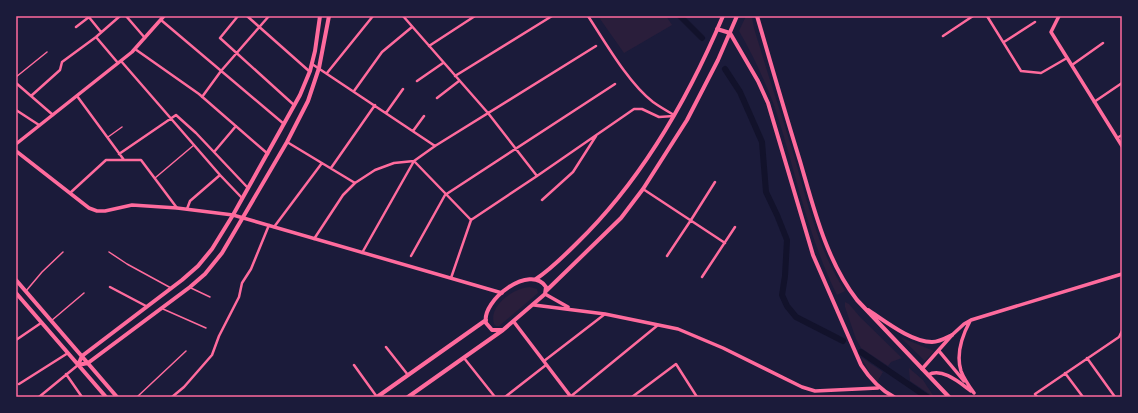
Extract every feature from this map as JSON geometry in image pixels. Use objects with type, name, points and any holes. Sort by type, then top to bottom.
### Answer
[{"type":"main road","points":[[78,365],[82,356],[192,271],[221,236],[285,125],[305,84],[312,63],[320,16]]},
{"type":"main road","points":[[78,365],[88,363],[190,287],[205,274],[232,240],[287,142],[308,101],[319,68],[329,16]]},
{"type":"main road","points":[[536,279],[550,270],[608,211],[632,180],[675,116],[723,16]]},
{"type":"main road","points":[[408,397],[514,322],[534,305],[621,218],[643,188],[687,120],[708,80],[737,16]]},
{"type":"main road","points":[[756,16],[825,243],[840,276],[863,307],[949,397]]},
{"type":"main road","points":[[717,29],[730,33],[758,81],[768,104],[806,234],[821,275],[861,365],[878,388],[894,397]]},
{"type":"main road","points":[[503,330],[492,330],[488,326],[486,320],[489,307],[502,293],[516,283],[529,279],[536,279],[545,285],[546,293]]},
{"type":"main road","points":[[16,280],[117,397]]},
{"type":"main road","points":[[17,295],[106,397]]},
{"type":"main road","points":[[863,307],[901,331],[920,340],[933,342],[952,335]]},
{"type":"main road","points":[[377,397],[486,320]]},
{"type":"main road","points":[[68,353],[74,347]]},
{"type":"main road","points":[[91,380],[98,374]]},
{"type":"main road","points":[[941,389],[941,396]]},
{"type":"street","points":[[30,96],[60,70],[62,62],[96,37],[120,16]]},
{"type":"street","points":[[126,16],[144,38]]},
{"type":"street","points":[[16,144],[120,62],[135,49],[164,16]]},
{"type":"street","points":[[238,16],[220,38],[295,106]]},
{"type":"street","points":[[246,16],[310,71]]},
{"type":"street","points":[[202,97],[236,53],[269,16]]},
{"type":"street","points":[[327,73],[372,16]]},
{"type":"street","points":[[403,16],[488,113],[537,176]]},
{"type":"street","points":[[429,46],[475,16]]},
{"type":"street","points":[[456,76],[552,16]]},
{"type":"street","points":[[588,16],[626,73],[644,94],[653,102],[675,116]]},
{"type":"street","points":[[943,36],[973,16]]},
{"type":"street","points":[[987,16],[1021,71],[1041,73],[1067,58]]},
{"type":"street","points":[[1059,16],[1051,32],[1122,146]]},
{"type":"street","points":[[76,27],[88,17],[101,32]]},
{"type":"street","points":[[161,20],[285,125]]},
{"type":"street","points":[[1004,42],[1035,22]]},
{"type":"street","points":[[354,91],[382,52],[412,26]]},
{"type":"street","points":[[96,37],[243,198]]},
{"type":"street","points":[[1072,66],[1103,43]]},
{"type":"street","points":[[362,253],[414,161],[435,146],[596,46]]},
{"type":"street","points":[[135,49],[202,97],[268,154]]},
{"type":"street","points":[[312,63],[435,146]]},
{"type":"street","points":[[418,82],[443,63]]},
{"type":"street","points":[[437,98],[460,81]]},
{"type":"street","points":[[16,83],[53,115]]},
{"type":"street","points":[[1094,102],[1122,83]]},
{"type":"street","points":[[411,256],[445,194],[615,84]]},
{"type":"street","points":[[386,113],[403,89]]},
{"type":"street","points":[[77,96],[124,160]]},
{"type":"street","points":[[331,168],[375,105]]},
{"type":"street","points":[[450,278],[471,220],[634,109],[642,109],[659,117],[675,116]]},
{"type":"street","points":[[16,110],[40,126]]},
{"type":"street","points":[[119,154],[176,115],[196,133],[249,188]]},
{"type":"street","points":[[413,131],[424,116]]},
{"type":"street","points":[[214,152],[236,126]]},
{"type":"street","points":[[542,200],[573,172],[598,134]]},
{"type":"street","points":[[1117,139],[1122,135]]},
{"type":"street","points":[[287,142],[355,183]]},
{"type":"street","points":[[16,151],[88,208],[97,211],[132,206],[177,208],[233,215],[502,293]]},
{"type":"street","points":[[70,193],[106,160],[141,160],[177,208]]},
{"type":"street","points":[[314,238],[343,195],[355,183],[375,170],[394,163],[414,161]]},
{"type":"street","points":[[414,161],[471,220]]},
{"type":"street","points":[[274,227],[322,163]]},
{"type":"street","points":[[187,209],[190,201],[220,174]]},
{"type":"street","points":[[667,256],[715,182]]},
{"type":"street","points":[[643,188],[725,243]]},
{"type":"street","points":[[172,397],[184,387],[212,355],[219,336],[238,297],[242,283],[251,269],[269,226]]},
{"type":"street","points":[[702,277],[735,228]]},
{"type":"street","points":[[922,369],[952,335],[971,320],[1122,274]]},
{"type":"street","points":[[110,287],[146,306]]},
{"type":"street","points":[[546,293],[570,309]]},
{"type":"street","points":[[534,305],[606,314],[678,330],[723,348],[802,388],[815,391],[878,388]]},
{"type":"street","points":[[543,361],[606,314]]},
{"type":"street","points":[[971,320],[962,341],[960,361],[964,378],[974,393]]},
{"type":"street","points":[[514,322],[570,397],[658,325]]},
{"type":"street","points":[[16,340],[41,323]]},
{"type":"street","points":[[1037,397],[1035,394],[1119,337],[1122,332]]},
{"type":"street","points":[[386,348],[409,375]]},
{"type":"street","points":[[939,351],[978,397]]},
{"type":"street","points":[[19,384],[68,353]]},
{"type":"street","points":[[464,357],[495,397]]},
{"type":"street","points":[[1087,358],[1115,397]]},
{"type":"street","points":[[632,397],[676,364],[697,397]]},
{"type":"street","points":[[39,397],[78,365]]},
{"type":"street","points":[[354,365],[377,397]]},
{"type":"street","points":[[505,397],[546,365]]},
{"type":"street","points":[[928,375],[931,373],[938,373],[947,376],[962,384],[974,393]]},
{"type":"street","points":[[1065,373],[1083,397]]},
{"type":"street","points":[[66,374],[82,397]]},
{"type":"street","points":[[414,393],[417,397]]},
{"type":"lane","points":[[16,77],[47,52]]},
{"type":"lane","points":[[108,137],[122,127]]},
{"type":"lane","points":[[154,178],[194,145]]},
{"type":"lane","points":[[26,292],[42,272],[63,252]]},
{"type":"lane","points":[[109,252],[127,264],[171,288]]},
{"type":"lane","points":[[190,287],[210,297]]},
{"type":"lane","points":[[51,320],[84,293]]},
{"type":"lane","points":[[161,308],[206,328]]},
{"type":"lane","points":[[137,397],[186,352]]},
{"type":"shaded area","points":[[598,16],[666,16],[672,25],[624,53]]},
{"type":"shaded area","points":[[746,16],[752,16],[753,25],[817,233],[834,272],[845,291],[837,295],[817,249],[809,225],[774,105],[758,67],[739,31]]},
{"type":"shaded area","points":[[530,287],[537,289],[538,293],[499,326],[496,326],[494,324],[493,317],[499,304],[510,294]]},
{"type":"shaded area","points":[[845,302],[849,304],[860,317],[902,358],[891,362],[888,366],[861,348],[856,339],[845,307]]},
{"type":"shaded area","points":[[900,337],[934,351],[925,361]]},
{"type":"shaded area","points":[[861,357],[883,372],[877,382],[871,375]]},
{"type":"shaded area","points":[[909,368],[923,380],[934,397],[910,381]]},
{"type":"waterway","points":[[680,16],[702,38]]},
{"type":"waterway","points":[[725,69],[740,92],[762,142],[766,192],[787,240],[785,276],[782,295],[787,306],[796,317],[843,341]]},
{"type":"waterway","points":[[861,352],[927,397]]}]
